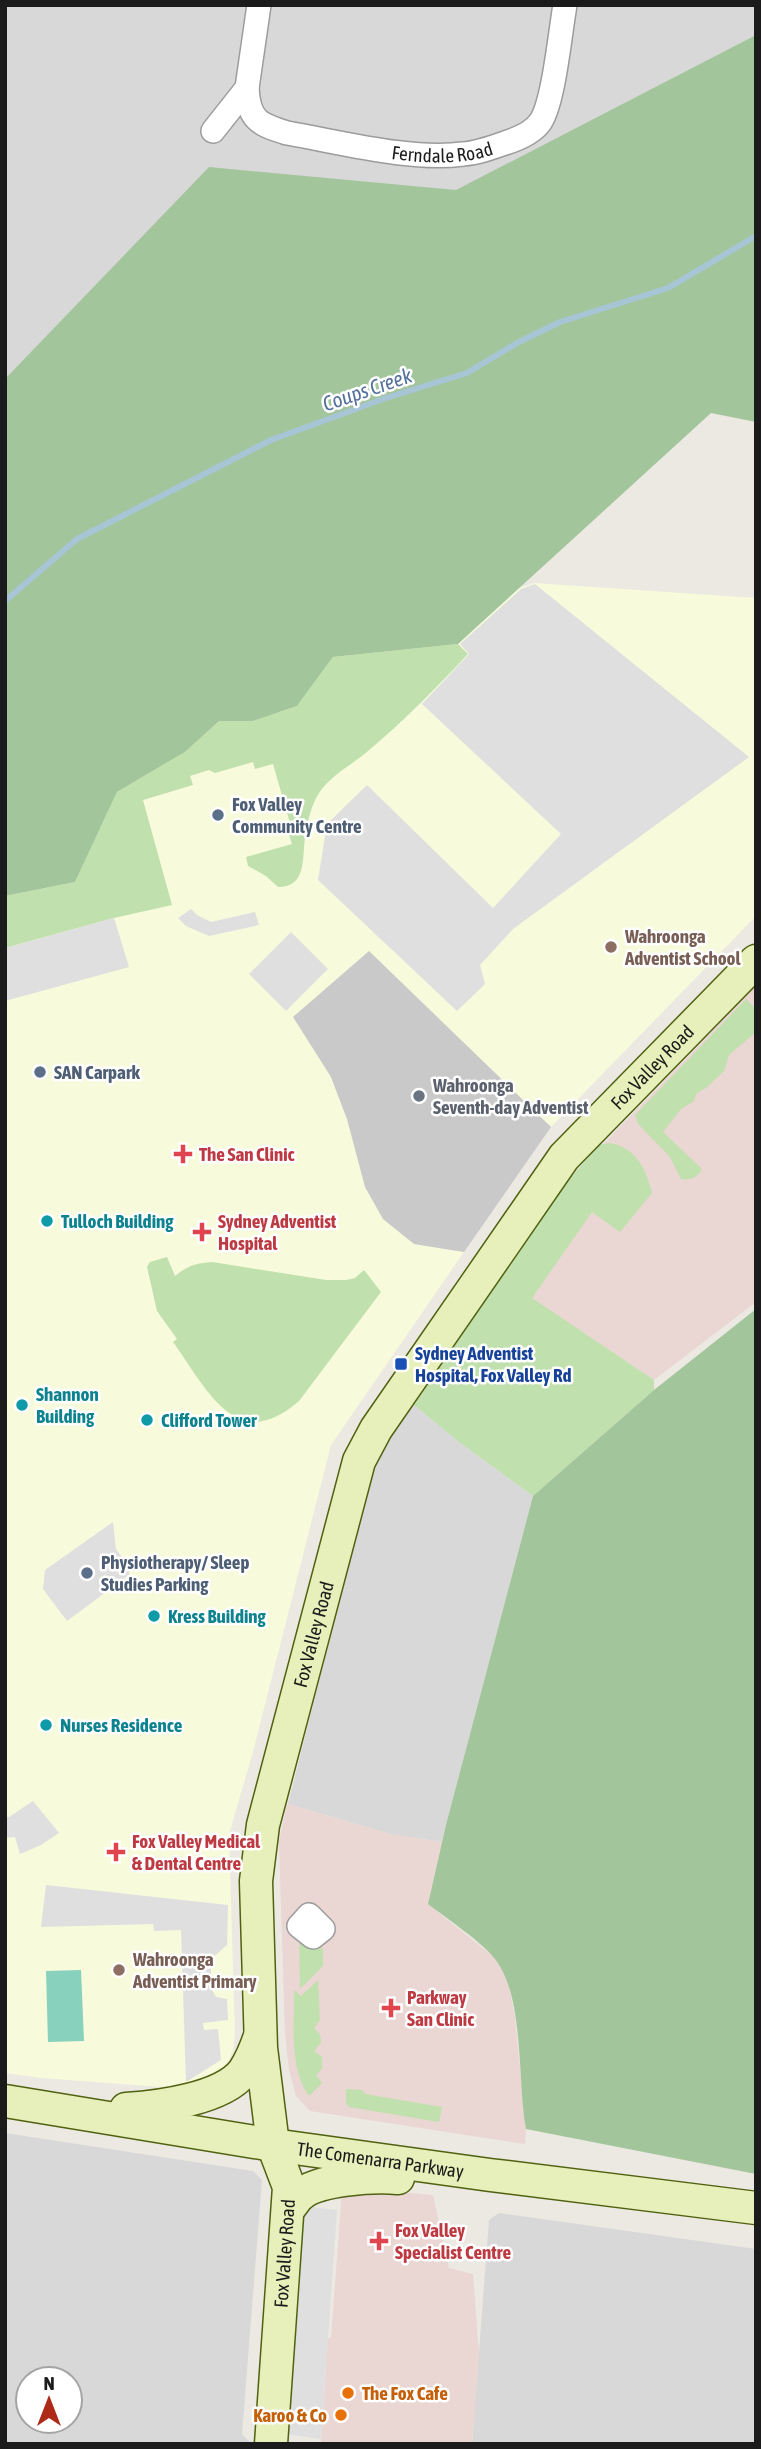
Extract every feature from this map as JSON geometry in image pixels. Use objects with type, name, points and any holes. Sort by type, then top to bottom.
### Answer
[{"type":"main road","name":"Fox Valley Road","points":[[271,2444],[289,2188],[273,2144],[260,2035],[256,1909],[259,1843],[359,1461],[376,1429],[564,1157],[756,961]]},
{"type":"main road","points":[[74,2112],[173,2104],[206,2095],[242,2073],[260,2035]]},
{"type":"main road","name":"The Comenarra Parkway","points":[[5,2101],[490,2175],[756,2208]]},
{"type":"main road","points":[[289,2208],[300,2194],[308,2190],[352,2178],[429,2180],[490,2175]]},
{"type":"street","points":[[213,131],[247,88],[259,5]]},
{"type":"street","name":"Ferndale Road","points":[[247,88],[248,106],[255,118],[267,127],[288,133],[405,152],[464,155],[515,140],[531,132],[541,121],[550,89],[565,5]]},
{"type":"shaded area","points":[[5,5],[756,5],[756,110],[5,415]]},
{"type":"shaded area","points":[[756,35],[756,422],[711,413],[458,644],[333,657],[297,706],[253,721],[219,721],[185,752],[117,792],[75,882],[5,896],[5,379],[209,167],[456,190]]},
{"type":"shaded area","name":"Sydney Adventist Hospital","points":[[535,583],[756,598],[756,916],[551,1127],[448,1029],[316,1050],[331,1077],[347,1119],[414,1244],[464,1252],[331,1445],[253,1752],[229,1834],[235,2035],[233,2050],[229,2061],[217,2074],[200,2082],[161,2087],[5,2073],[5,896],[75,882],[117,792],[357,639]]},
{"type":"shaded area","points":[[535,584],[749,757],[513,929],[480,965],[485,984],[457,1011],[318,880],[327,824],[367,785],[493,908],[561,834],[422,704],[469,654],[460,644],[521,589]]},
{"type":"shaded area","points":[[191,909],[211,922],[255,912],[259,925],[209,936],[186,926],[178,918]]},
{"type":"shaded area","points":[[114,918],[129,967],[5,1001],[5,948]]},
{"type":"shaded area","points":[[291,932],[328,969],[286,1011],[249,974]]},
{"type":"shaded area","points":[[369,951],[551,1127],[464,1252],[414,1244],[383,1219],[365,1187],[347,1119],[331,1077],[293,1017]]},
{"type":"shaded area","points":[[756,986],[756,1302],[654,1380],[502,1279],[587,1161]]},
{"type":"shaded area","points":[[756,1309],[756,2174],[526,2129],[516,2017],[505,1975],[482,1945],[428,1904],[446,1825],[533,1496],[654,1390]]},
{"type":"shaded area","points":[[414,1405],[533,1496],[442,1842],[390,1834],[288,1804],[370,1481],[382,1451],[400,1420]]},
{"type":"shaded area","name":"Physiotherapy/ Sleep Studies Parking","points":[[113,1522],[116,1549],[130,1568],[129,1575],[67,1621],[43,1589],[45,1570]]},
{"type":"shaded area","points":[[33,1801],[59,1833],[20,1854],[15,1837],[5,1838],[5,1817]]},
{"type":"shaded area","points":[[287,1804],[390,1834],[442,1842],[428,1904],[494,1957],[507,1976],[515,2018],[526,2129],[525,2144],[310,2111],[296,2096],[289,2070],[285,2033],[279,1841]]},
{"type":"shaded area","points":[[46,1885],[228,1905],[227,1945],[211,1959],[211,1988],[216,1997],[227,1999],[228,2020],[203,2023],[204,2030],[218,2029],[221,2060],[186,2082],[181,1930],[154,1931],[153,1924],[41,1927]]},
{"type":"shaded area","points":[[5,2133],[253,2171],[262,2180],[242,2434],[252,2444],[5,2444]]},
{"type":"shaded area","points":[[352,2188],[433,2195],[449,2268],[473,2274],[479,2354],[472,2444],[321,2444],[342,2191]]},
{"type":"shaded area","points":[[304,2208],[337,2210],[321,2439],[286,2434],[301,2229]]},
{"type":"shaded area","points":[[499,2213],[756,2249],[756,2444],[472,2444],[489,2220]]},
{"type":"green space","points":[[458,644],[468,654],[394,728],[336,775],[319,793],[308,821],[301,870],[294,882],[278,887],[266,876],[248,866],[246,857],[292,844],[288,832],[292,830],[273,764],[255,769],[253,762],[215,773],[209,770],[190,776],[193,785],[143,800],[172,905],[5,948],[5,896],[75,882],[117,792],[185,752],[219,721],[253,721],[297,706],[333,657]]},
{"type":"green space","points":[[746,999],[756,1009],[756,1032],[729,1055],[724,1071],[697,1093],[693,1102],[681,1109],[663,1132],[702,1169],[693,1178],[681,1179],[670,1157],[638,1124],[635,1115]]},
{"type":"green space","points":[[609,1143],[633,1154],[647,1176],[652,1193],[620,1232],[592,1212],[532,1298],[654,1380],[654,1390],[533,1496],[414,1405],[565,1185],[598,1145]]},
{"type":"green space","points":[[167,1257],[175,1276],[192,1266],[212,1262],[326,1280],[355,1278],[364,1270],[381,1292],[299,1401],[277,1416],[258,1422],[240,1419],[225,1410],[198,1379],[173,1342],[177,1339],[157,1311],[147,1267],[150,1262]]},
{"type":"green space","points":[[299,1926],[323,1949],[323,1966],[300,1989]]},
{"type":"green space","points":[[81,1970],[84,2041],[48,2042],[46,1971]]},
{"type":"green space","points":[[318,1980],[320,2020],[314,2028],[320,2034],[321,2043],[314,2051],[322,2057],[322,2069],[316,2075],[322,2083],[309,2096],[302,2084],[295,2058],[294,1990],[301,1996]]},
{"type":"green space","points":[[346,2089],[442,2107],[439,2122],[349,2107],[346,2103]]},
{"type":"waterway","name":"Coups Creek","points":[[5,601],[77,539],[271,440],[386,398],[467,373],[519,342],[560,322],[668,288],[756,236]]},
{"type":"place","name":"Fox Valley Community Centre","points":[[218,815]]},
{"type":"place","name":"Wahroonga Adventist School","points":[[611,947]]},
{"type":"place","name":"SAN Carpark","points":[[40,1072]]},
{"type":"place","name":"Wahroonga Seventh-day Adventist","points":[[419,1096]]},
{"type":"place","name":"The San Clinic","points":[[183,1154]]},
{"type":"place","name":"Tulloch Building","points":[[47,1221]]},
{"type":"place","name":"Sydney Adventist Hospital","points":[[202,1232]]},
{"type":"place","name":"Sydney Adventist Hospital, Fox Valley Rd","points":[[401,1364]]},
{"type":"place","name":"Shannon Building","points":[[22,1405]]},
{"type":"place","name":"Clifford Tower","points":[[147,1420]]},
{"type":"place","name":"Physiotherapy/ Sleep Studies Parking","points":[[87,1573]]},
{"type":"place","name":"Kress Building","points":[[154,1616]]},
{"type":"place","name":"Nurses Residence","points":[[46,1725]]},
{"type":"place","name":"Fox Valley Medical & Dental Centre","points":[[116,1852]]},
{"type":"place","name":"Wahroonga Adventist Primary","points":[[119,1970]]},
{"type":"place","name":"Parkway San Clinic","points":[[391,2008]]},
{"type":"place","name":"Fox Valley Specialist Centre","points":[[379,2241]]},
{"type":"place","name":"The Fox Cafe","points":[[348,2393]]},
{"type":"place","name":"Karoo & Co","points":[[341,2415]]}]
